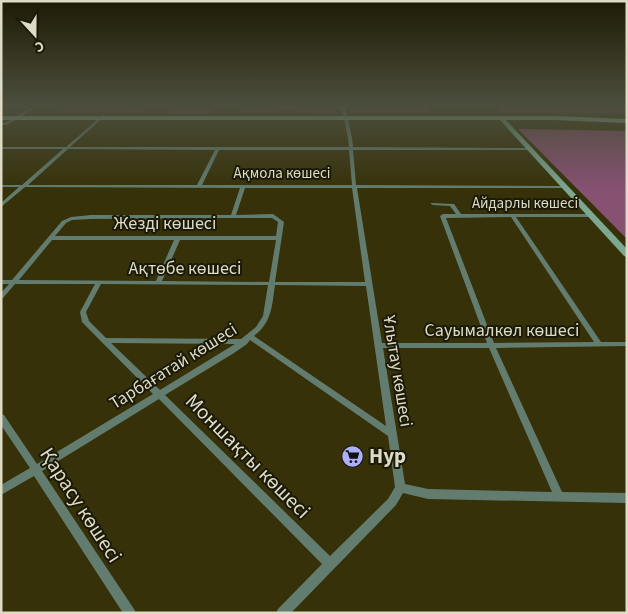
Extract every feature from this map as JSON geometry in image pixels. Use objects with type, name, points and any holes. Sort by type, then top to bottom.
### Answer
[{"type":"street","points":[[1,206],[83,134]]},
{"type":"street","name":"Ұлытау көшесі","points":[[349,134],[368,284],[400,488]]},
{"type":"street","points":[[516,134],[627,254]]},
{"type":"street","points":[[2,149],[530,149]]},
{"type":"street","points":[[199,186],[217,149]]},
{"type":"street","name":"Ақмола көшесі","points":[[1,186],[563,187]]},
{"type":"street","points":[[1,297],[64,222],[80,217],[234,217],[243,186]]},
{"type":"street","name":"Айдарлы көшесі","points":[[433,204],[452,205],[459,215]]},
{"type":"street","points":[[512,215],[600,344]]},
{"type":"street","name":"Айдарлы көшесі","points":[[492,346],[443,216],[590,215]]},
{"type":"street","name":"Тарбағатай көшесі","points":[[1,491],[247,340],[259,329],[267,316],[281,222],[273,216],[234,217]]},
{"type":"street","name":"Жезді көшесі","points":[[51,238],[278,238]]},
{"type":"street","points":[[158,282],[178,238]]},
{"type":"street","name":"Ақтөбе көшесі","points":[[1,282],[368,284]]},
{"type":"street","name":"Моншақты көшесі","points":[[100,283],[83,312],[86,322],[330,564]]},
{"type":"street","points":[[104,340],[247,340],[391,434]]},
{"type":"street","name":"Сауымалкөл көшесі","points":[[378,346],[627,344]]},
{"type":"street","points":[[492,346],[559,498]]},
{"type":"street","name":"Қарасу көшесі","points":[[1,417],[130,613]]},
{"type":"street","points":[[282,613],[392,502],[400,488],[428,494],[627,498]]},
{"type":"shaded area","points":[[523,134],[627,134],[627,239]]},
{"type":"place","name":"Нур","points":[[353,456]]}]
